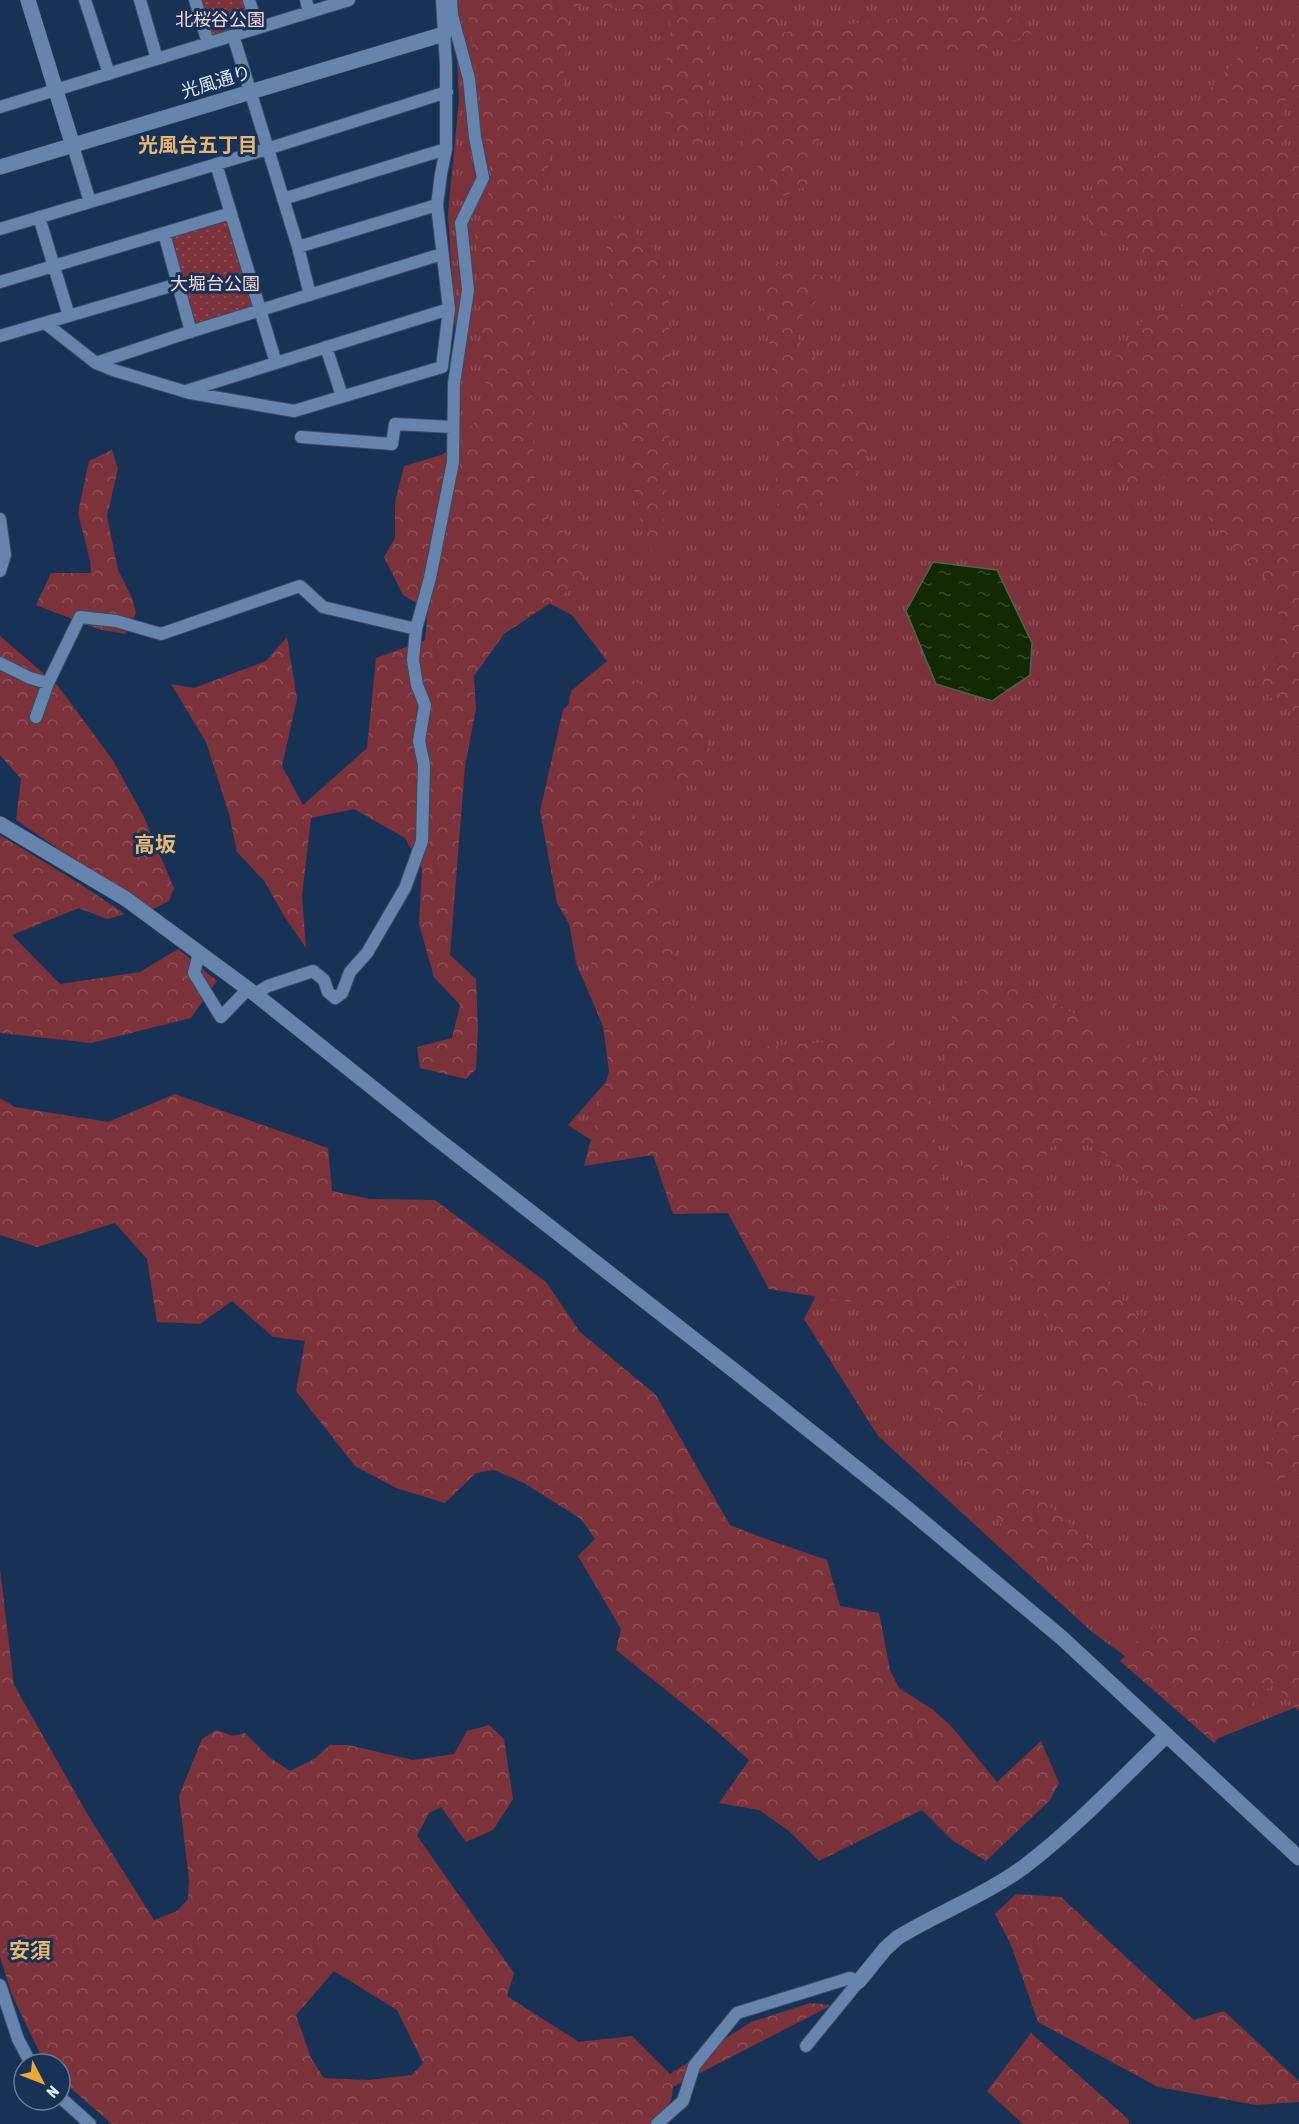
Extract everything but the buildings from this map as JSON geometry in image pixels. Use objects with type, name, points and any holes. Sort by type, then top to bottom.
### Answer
[{"type":"street","points":[[28,0],[90,202]]},
{"type":"street","points":[[86,0],[109,74]]},
{"type":"street","points":[[140,0],[157,59]]},
{"type":"street","points":[[195,0],[208,43]]},
{"type":"street","points":[[249,0],[258,28]]},
{"type":"street","points":[[0,107],[258,28],[308,6],[349,0]]},
{"type":"street","points":[[45,323],[96,363],[113,370],[186,392],[294,411],[442,367],[448,309],[437,205],[446,149],[447,92],[442,0]]},
{"type":"street","points":[[199,953],[194,973],[221,1017],[251,991],[313,971],[324,980],[328,992],[335,998],[342,993],[350,972],[367,953],[405,888],[422,841],[424,765],[418,741],[425,705],[417,684],[413,660],[416,629],[430,578],[453,462],[454,383],[468,290],[461,223],[483,178],[475,137],[469,79],[452,15],[451,0]]},
{"type":"street","name":"光風通り","points":[[0,167],[444,34]]},
{"type":"street","points":[[233,36],[298,247],[310,295]]},
{"type":"street","points":[[0,229],[447,92]]},
{"type":"street","points":[[283,199],[446,149]]},
{"type":"street","points":[[216,164],[276,363]]},
{"type":"street","points":[[298,247],[437,205]]},
{"type":"street","points":[[0,282],[231,213]]},
{"type":"street","points":[[39,217],[69,316]]},
{"type":"street","points":[[164,233],[191,332]]},
{"type":"street","points":[[96,363],[442,254]]},
{"type":"street","points":[[0,336],[178,284]]},
{"type":"street","points":[[186,392],[448,309]]},
{"type":"street","points":[[326,347],[342,396]]},
{"type":"street","points":[[301,437],[392,444],[395,424],[452,427]]},
{"type":"street","points":[[0,519],[5,555],[0,571]]},
{"type":"street","points":[[36,717],[48,683],[80,617],[116,621],[161,634],[300,586],[323,607],[416,629]]},
{"type":"street","points":[[0,663],[30,678],[48,683]]},
{"type":"street","points":[[0,824],[126,899],[251,991],[903,1505],[1062,1638],[1299,1857]]},
{"type":"street","points":[[806,2046],[885,1949],[897,1938],[993,1887],[1025,1866],[1094,1805],[1167,1735]]},
{"type":"street","points":[[657,2124],[683,2101],[693,2066],[737,2013],[850,1978],[859,1981]]},
{"type":"street","points":[[0,1985],[25,2052]]},
{"type":"street","points":[[72,2108],[90,2124]]},
{"type":"green space","name":"北桜谷公園","points":[[195,0],[249,0],[258,28],[208,43]]},
{"type":"green space","points":[[454,0],[1299,0],[1299,1706],[1219,1738],[1186,1701],[1092,1632],[878,1436],[804,1319],[825,1278],[691,1143],[622,1160],[568,1125],[620,1066],[576,963],[549,807],[571,691],[607,661],[572,615],[448,552],[459,390],[448,213],[459,100]]},
{"type":"green space","points":[[466,0],[775,0],[778,33],[953,11],[1003,12],[1033,34],[963,56],[908,58],[838,97],[811,158],[811,184],[784,196],[741,148],[760,94],[751,45],[739,27],[716,17],[710,35],[709,138],[688,155],[660,102],[671,29],[667,11],[570,6],[560,113],[538,214],[530,353],[536,508],[581,547],[582,582],[504,634],[474,676],[476,709],[465,766],[450,955],[476,979],[478,1028],[476,1069],[466,1079],[420,1068],[417,1047],[452,1038],[460,1005],[434,977],[419,924],[422,869],[405,838],[354,809],[311,818],[302,896],[306,948],[284,916],[265,882],[237,852],[229,814],[206,742],[171,684],[194,688],[266,661],[287,637],[297,699],[282,766],[303,805],[367,748],[376,658],[425,640],[428,610],[403,595],[384,557],[395,538],[395,502],[404,466],[441,455],[461,443],[487,403],[475,233],[492,182]]},
{"type":"green space","points":[[1299,33],[1299,87],[1284,101],[1281,152],[1299,158],[1299,718],[1257,687],[1282,636],[1276,588],[1230,545],[1186,488],[1148,469],[1136,506],[1110,442],[1111,363],[1146,316],[1213,295],[1216,275],[1158,266],[1089,223],[1094,166],[1152,162],[1199,101],[1244,51]]},
{"type":"green space","name":"大堀台公園","points":[[231,213],[260,311],[191,332],[164,233]]},
{"type":"green space","points":[[616,215],[657,252],[669,287],[669,460],[658,560],[643,534],[619,407],[606,240]]},
{"type":"green space","points":[[770,262],[837,280],[793,325],[801,344],[845,384],[866,419],[867,451],[856,474],[836,497],[796,513],[774,502],[780,437],[761,294]]},
{"type":"green space","points":[[112,450],[118,469],[107,516],[118,570],[132,598],[136,613],[125,634],[98,629],[36,605],[51,573],[91,573],[78,513],[89,461]]},
{"type":"green space","points":[[0,636],[58,686],[112,759],[143,815],[174,888],[169,901],[149,911],[16,820],[21,779],[0,755]]},
{"type":"green space","points":[[604,668],[678,701],[703,729],[715,765],[631,803],[652,878],[671,926],[677,968],[711,1051],[888,1037],[930,1106],[966,1361],[1022,1482],[1098,1548],[1082,1566],[1022,1560],[874,1306],[769,1289],[728,1213],[673,1214],[653,1155],[584,1166],[609,1071],[593,966],[557,903],[540,811],[563,710]]},
{"type":"green space","points":[[0,835],[125,914],[107,919],[79,908],[12,935],[60,984],[140,972],[178,949],[217,981],[191,1018],[91,1043],[0,1033]]},
{"type":"green space","points":[[963,983],[1031,990],[1131,1045],[1258,1146],[1299,1198],[1299,1466],[1275,1484],[1261,1482],[1274,1432],[1270,1381],[1237,1298],[1169,1212],[1096,1148],[1067,1138],[1050,1148],[1035,1179],[1043,1216],[1099,1273],[1144,1325],[1160,1380],[1158,1398],[1149,1404],[1131,1400],[1099,1374],[1028,1297],[972,1196],[947,1109],[945,1038]]},
{"type":"green space","points":[[175,1094],[328,1148],[332,1191],[370,1199],[435,1200],[546,1282],[580,1332],[656,1395],[730,1525],[827,1560],[840,1606],[879,1613],[890,1670],[899,1688],[932,1709],[952,1727],[997,1782],[1041,1741],[1059,1783],[1050,1800],[986,1861],[952,1840],[922,1810],[819,1861],[789,1831],[759,1810],[719,1803],[749,1760],[712,1727],[616,1650],[621,1629],[578,1556],[595,1539],[581,1519],[524,1483],[494,1470],[476,1473],[445,1503],[396,1488],[355,1466],[296,1391],[305,1341],[273,1337],[232,1301],[200,1324],[157,1322],[147,1259],[115,1223],[37,1247],[0,1235],[0,1098],[15,1107],[108,1122]]},
{"type":"green space","points":[[0,1569],[14,1685],[88,1815],[154,1920],[177,1911],[188,1899],[189,1880],[179,1796],[202,1739],[216,1730],[233,1736],[245,1733],[269,1757],[290,1771],[314,1759],[330,1745],[348,1745],[413,1760],[454,1754],[467,1731],[489,1725],[504,1739],[513,1799],[493,1830],[466,1842],[441,1807],[429,1813],[417,1836],[514,1973],[507,1996],[579,2042],[632,2036],[670,2074],[751,2022],[810,2003],[832,2005],[673,2087],[671,2101],[653,2124],[112,2124],[72,2089],[72,2052],[39,2052],[12,1995],[0,1957]],"holes":[[[334,1971],[397,2010],[423,2063],[412,2075],[368,2080],[324,2078],[311,2058],[296,2015]]]},
{"type":"green space","points":[[1152,1627],[1286,1653],[1299,1643],[1299,1711],[1273,1683],[1214,1743],[1120,1661]]},
{"type":"green space","points":[[1016,1894],[1061,1897],[1194,2020],[1224,2011],[1299,2081],[1299,2102],[1256,2105],[1158,2087],[1038,2022],[1011,1945],[995,1914]]},
{"type":"green space","points":[[1031,2033],[1129,2120],[1129,2124],[1023,2124],[987,2091]]},
{"type":"water","points":[[933,562],[997,570],[1032,643],[1030,675],[992,701],[936,684],[906,611]]},
{"type":"district","name":"光風台五丁目","points":[[198,145]]},
{"type":"district","name":"高坂","points":[[155,845]]},
{"type":"district","name":"安須","points":[[30,1951]]}]
